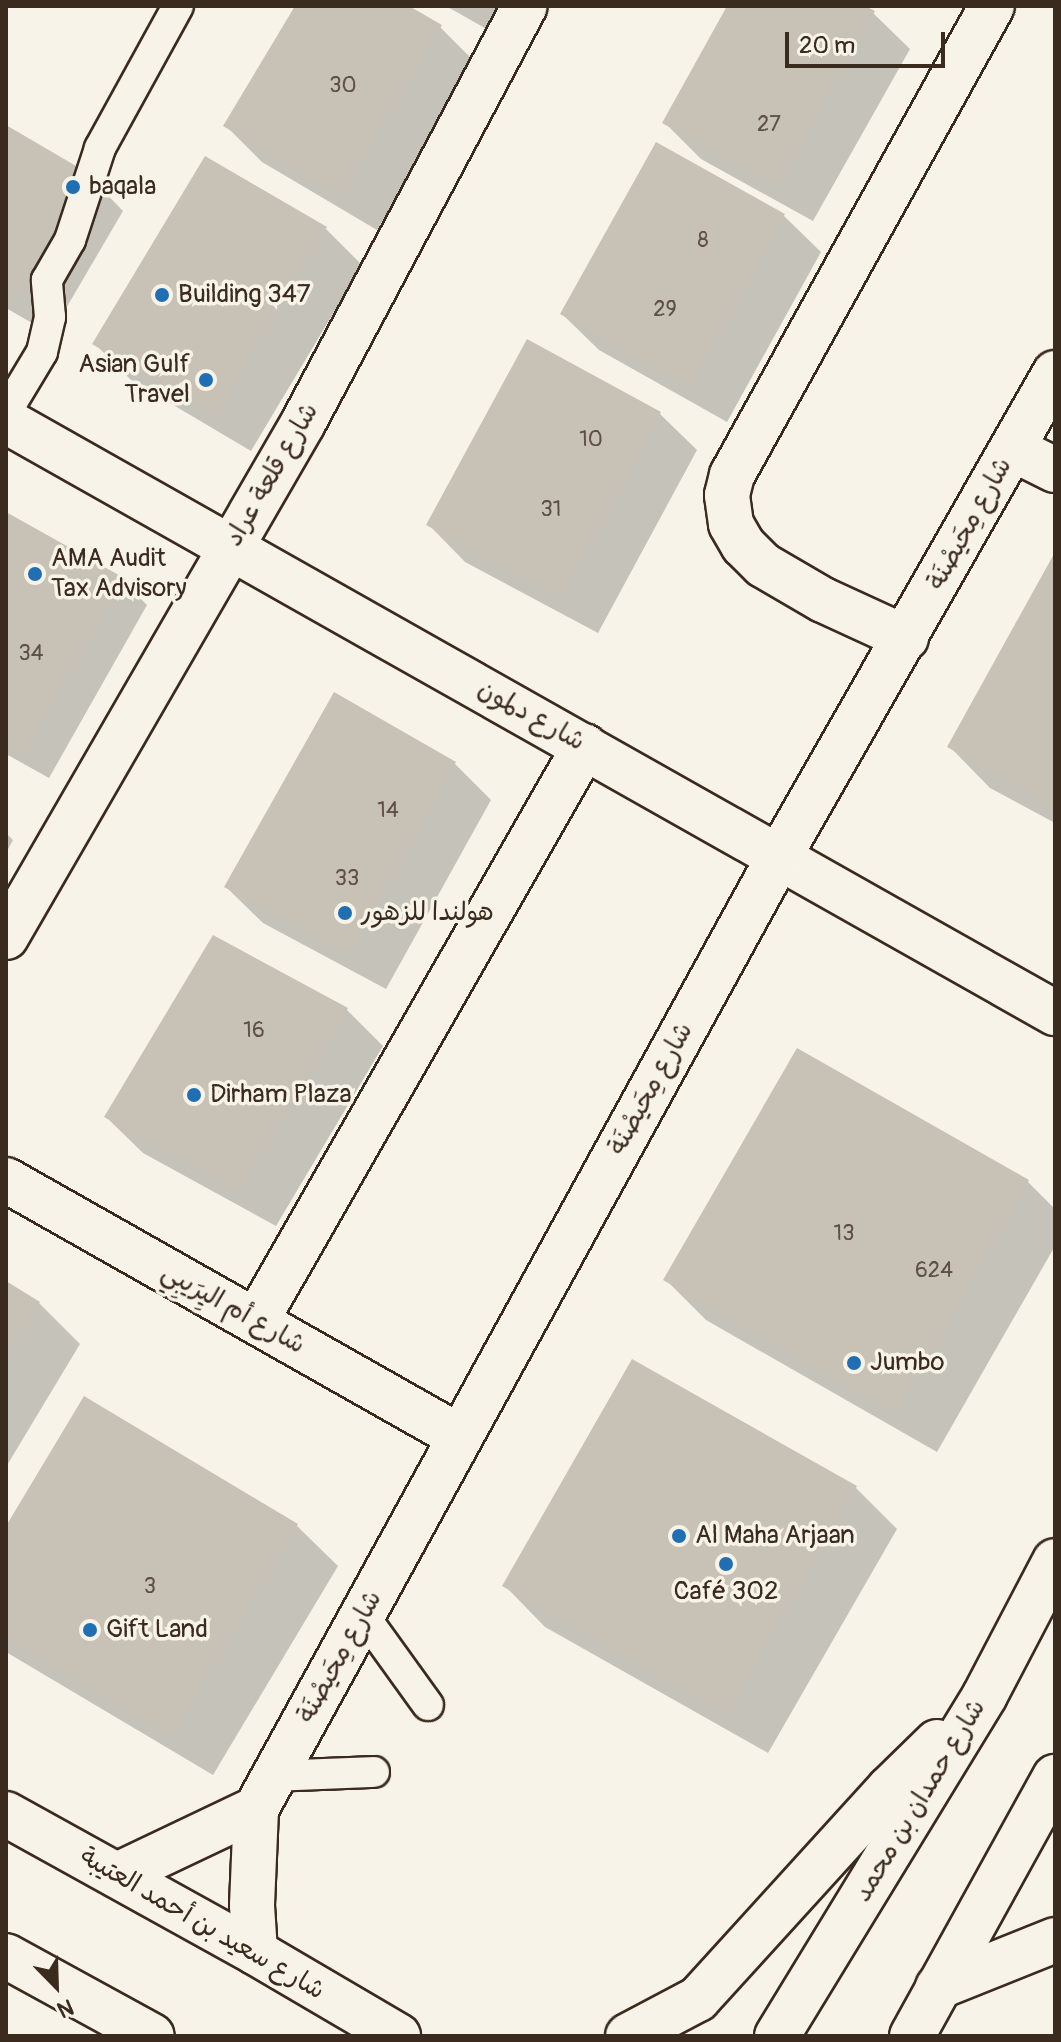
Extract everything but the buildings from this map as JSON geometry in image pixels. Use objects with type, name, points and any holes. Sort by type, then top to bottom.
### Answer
[{"type":"street","name":"شارع قلعة عراد","points":[[6,937],[303,423],[525,6]]},
{"type":"street","points":[[906,638],[823,600],[763,565],[743,545],[731,524],[727,495],[732,475],[992,6]]},
{"type":"street","name":"شارع مِحَيصْنَة","points":[[255,1952],[252,1892],[265,1792],[780,855],[1055,373]]},
{"type":"street","name":"شارع دلمون","points":[[6,421],[780,855],[1055,1013]]},
{"type":"street","points":[[1013,449],[1055,470]]},
{"type":"street","points":[[256,1321],[585,746]]},
{"type":"street","name":"شارع أم اليِرَيبِي","points":[[6,1180],[460,1437]]},
{"type":"street","name":"شارع حمدان بن محمد","points":[[777,2036],[985,1695],[1055,1561]]},
{"type":"street","points":[[628,2036],[698,1999],[889,1789],[985,1695]]},
{"type":"street","points":[[925,2016],[1055,1777]]},
{"type":"street","points":[[117,1875],[265,1792]]},
{"type":"street","name":"شارع سعيد بن أحمد العتيبة","points":[[6,1814],[255,1952],[398,2036]]},
{"type":"street","points":[[925,2016],[1055,1940]]},
{"type":"street","points":[[6,1956],[152,2036]]},
{"type":"lane","points":[[6,412],[45,343],[50,317],[47,280],[70,240],[100,148],[178,6]]},
{"type":"lane","points":[[363,1615],[428,1705]]},
{"type":"lane","points":[[265,1792],[374,1772]]},
{"type":"place","name":"baqala","points":[[73,187]]},
{"type":"place","name":"Building 347","points":[[162,295]]},
{"type":"place","name":"Asian Gulf Travel","points":[[206,380]]},
{"type":"place","name":"AMA Audit Tax Advisory","points":[[35,574]]},
{"type":"place","name":"هولندا للزهور","points":[[345,913]]},
{"type":"place","name":"Dirham Plaza","points":[[194,1095]]},
{"type":"place","name":"Jumbo","points":[[854,1363]]},
{"type":"place","name":"Al Maha Arjaan","points":[[679,1536]]},
{"type":"place","name":"Café 302","points":[[726,1564]]},
{"type":"place","name":"Gift Land","points":[[90,1630]]}]
